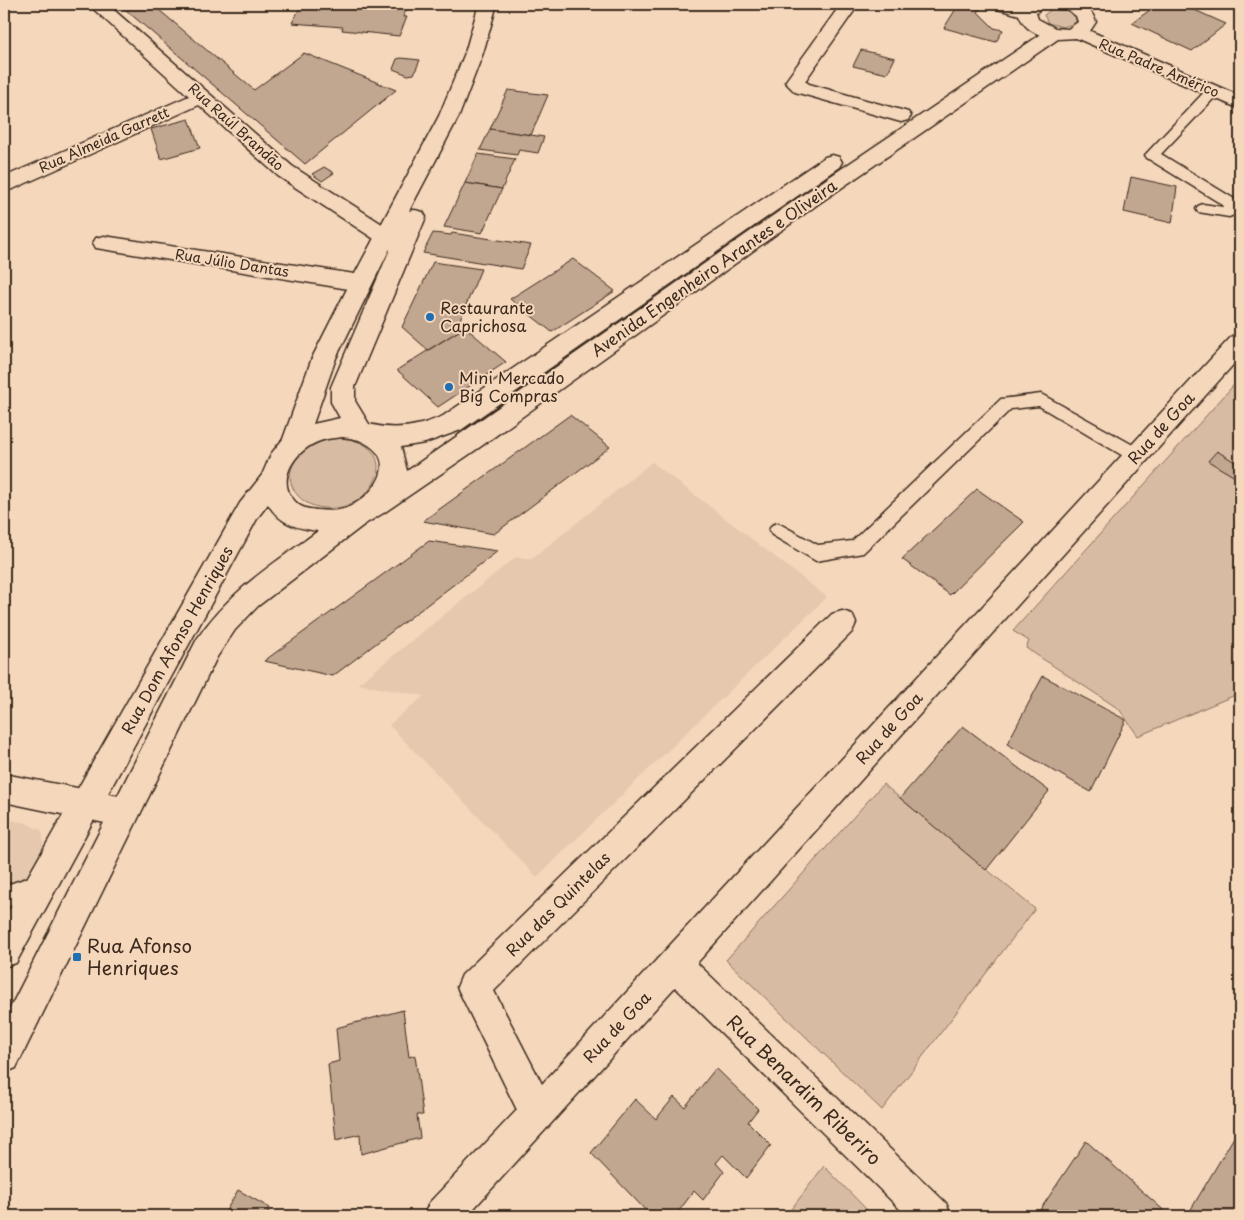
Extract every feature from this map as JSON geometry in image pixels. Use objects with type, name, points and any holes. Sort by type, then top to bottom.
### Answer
[{"type":"street","name":"Rua Raúl Brandão","points":[[97,4],[285,171],[394,242]]},
{"type":"street","name":"Rua Dom Afonso Henriques","points":[[4,1056],[207,648],[232,612],[256,592],[366,511],[388,492],[394,477],[394,462],[389,448],[369,434],[343,402],[343,387],[394,242],[474,54],[488,4]]},
{"type":"street","name":"Rua Dom Afonso Henriques","points":[[294,444],[324,358],[361,283],[394,242],[429,189],[466,118],[492,54],[508,4]]},
{"type":"street","points":[[850,4],[796,82],[802,88],[901,116]]},
{"type":"street","points":[[1000,4],[1032,14]]},
{"type":"street","name":"Avenida Engenheiro Arantes e Oliveira","points":[[369,434],[405,439],[432,432],[452,423],[792,188],[1014,42],[1032,14],[1055,34]]},
{"type":"street","name":"Avenida Engenheiro Arantes e Oliveira","points":[[366,511],[470,440],[811,199],[1055,34],[1080,14]]},
{"type":"street","name":"Rua Padre Américo","points":[[1080,14],[1118,38],[1240,90]]},
{"type":"street","name":"Rua Padre Américo","points":[[1080,14],[1213,91],[1240,103]]},
{"type":"street","name":"Rua Almeida Garrett","points":[[6,184],[202,97]]},
{"type":"street","name":"Rua Júlio Dantas","points":[[104,243],[361,283]]},
{"type":"street","name":"Rua de Goa","points":[[538,1114],[1240,342]]},
{"type":"street","name":"Rua Dom Afonso Henriques","points":[[4,951],[249,510],[274,479],[277,466],[284,454],[294,444],[309,435],[325,429],[342,428],[369,434]]},
{"type":"street","points":[[274,479],[275,494],[283,507],[297,517],[315,523],[335,522],[366,511]]},
{"type":"street","name":"Rua das Quintelas","points":[[538,1114],[474,987],[842,623]]},
{"type":"street","points":[[4,788],[124,812]]},
{"type":"street","name":"Rua Benardim Riberiro","points":[[675,964],[933,1216]]},
{"type":"street","points":[[442,1216],[538,1114]]},
{"type":"lane","points":[[1203,209],[1229,212],[1231,203],[1152,155],[1213,91]]},
{"type":"lane","points":[[778,530],[816,553],[857,548],[1007,403],[1041,400],[1136,455]]},
{"type":"lane","points":[[4,897],[41,884]]},
{"type":"shaded area","points":[[1052,9],[1069,11],[1076,17],[1076,23],[1063,27],[1048,23],[1044,15]]},
{"type":"shaded area","points":[[1240,378],[1240,693],[1138,736],[1119,709],[1026,648],[1029,641],[1013,631]]},
{"type":"shaded area","points":[[336,438],[358,442],[372,451],[378,463],[377,476],[370,489],[358,500],[342,507],[323,508],[313,506],[305,502],[293,489],[291,473],[293,464],[311,446]]},
{"type":"shaded area","points":[[652,462],[827,597],[537,877],[389,725],[424,696],[358,684],[516,557],[532,559]]},
{"type":"shaded area","points":[[883,784],[1035,909],[882,1110],[726,960]]},
{"type":"shaded area","points":[[4,819],[26,823],[42,831],[44,849],[4,922]]},
{"type":"shaded area","points":[[824,1166],[873,1216],[786,1216]]},
{"type":"building","points":[[119,4],[152,4],[254,90],[304,53],[396,90],[305,164]]},
{"type":"building","points":[[302,4],[409,4],[403,17],[407,17],[399,36],[342,30],[343,27],[292,23]]},
{"type":"building","points":[[959,4],[980,9],[978,12],[994,28],[1003,30],[996,42],[944,28]]},
{"type":"building","points":[[1158,4],[1181,4],[1226,24],[1192,51],[1132,23]]},
{"type":"building","points":[[861,50],[895,58],[887,74],[853,66]]},
{"type":"building","points":[[397,59],[420,60],[414,74],[408,75],[393,69]]},
{"type":"building","points":[[508,90],[548,95],[531,135],[490,129]]},
{"type":"building","points":[[189,119],[200,148],[161,159],[151,129]]},
{"type":"building","points":[[490,129],[544,137],[538,153],[519,150],[517,155],[480,150]]},
{"type":"building","points":[[478,154],[515,159],[502,189],[465,183]]},
{"type":"building","points":[[324,167],[334,173],[322,181],[312,174]]},
{"type":"building","points":[[1131,177],[1177,187],[1172,223],[1124,212]]},
{"type":"building","points":[[465,183],[502,189],[482,233],[444,227]]},
{"type":"building","points":[[433,233],[451,235],[452,233],[531,245],[521,269],[423,253]]},
{"type":"building","points":[[573,259],[615,291],[552,332],[510,299]]},
{"type":"building","points":[[433,262],[481,269],[459,322],[465,327],[428,350],[402,327]]},
{"type":"building","points":[[465,327],[506,362],[438,407],[397,370]]},
{"type":"building","points":[[570,415],[610,447],[494,534],[423,521]]},
{"type":"building","points":[[1217,451],[1240,465],[1240,480],[1208,461]]},
{"type":"building","points":[[977,489],[1024,522],[950,595],[902,559]]},
{"type":"building","points":[[429,541],[498,551],[333,676],[264,661]]},
{"type":"building","points":[[1043,676],[1126,720],[1091,792],[1007,744]]},
{"type":"building","points":[[963,726],[1049,791],[986,870],[900,798]]},
{"type":"building","points":[[403,1010],[409,1057],[415,1055],[423,1115],[417,1115],[420,1138],[361,1154],[360,1134],[336,1140],[328,1064],[339,1061],[336,1028]]},
{"type":"building","points":[[716,1068],[758,1109],[748,1122],[771,1145],[746,1178],[723,1155],[716,1163],[724,1172],[703,1200],[694,1191],[675,1216],[651,1216],[591,1153],[635,1099],[656,1119],[674,1097],[685,1107]]},
{"type":"building","points":[[1240,1127],[1240,1216],[1187,1216]]},
{"type":"building","points":[[1086,1141],[1170,1216],[1036,1216]]},
{"type":"building","points":[[238,1190],[270,1208],[266,1216],[223,1216]]},
{"type":"place","name":"Restaurante Caprichosa","points":[[430,317]]},
{"type":"place","name":"Mini Mercado Big Compras","points":[[449,387]]},
{"type":"place","name":"Rua Afonso Henriques","points":[[77,957]]}]
